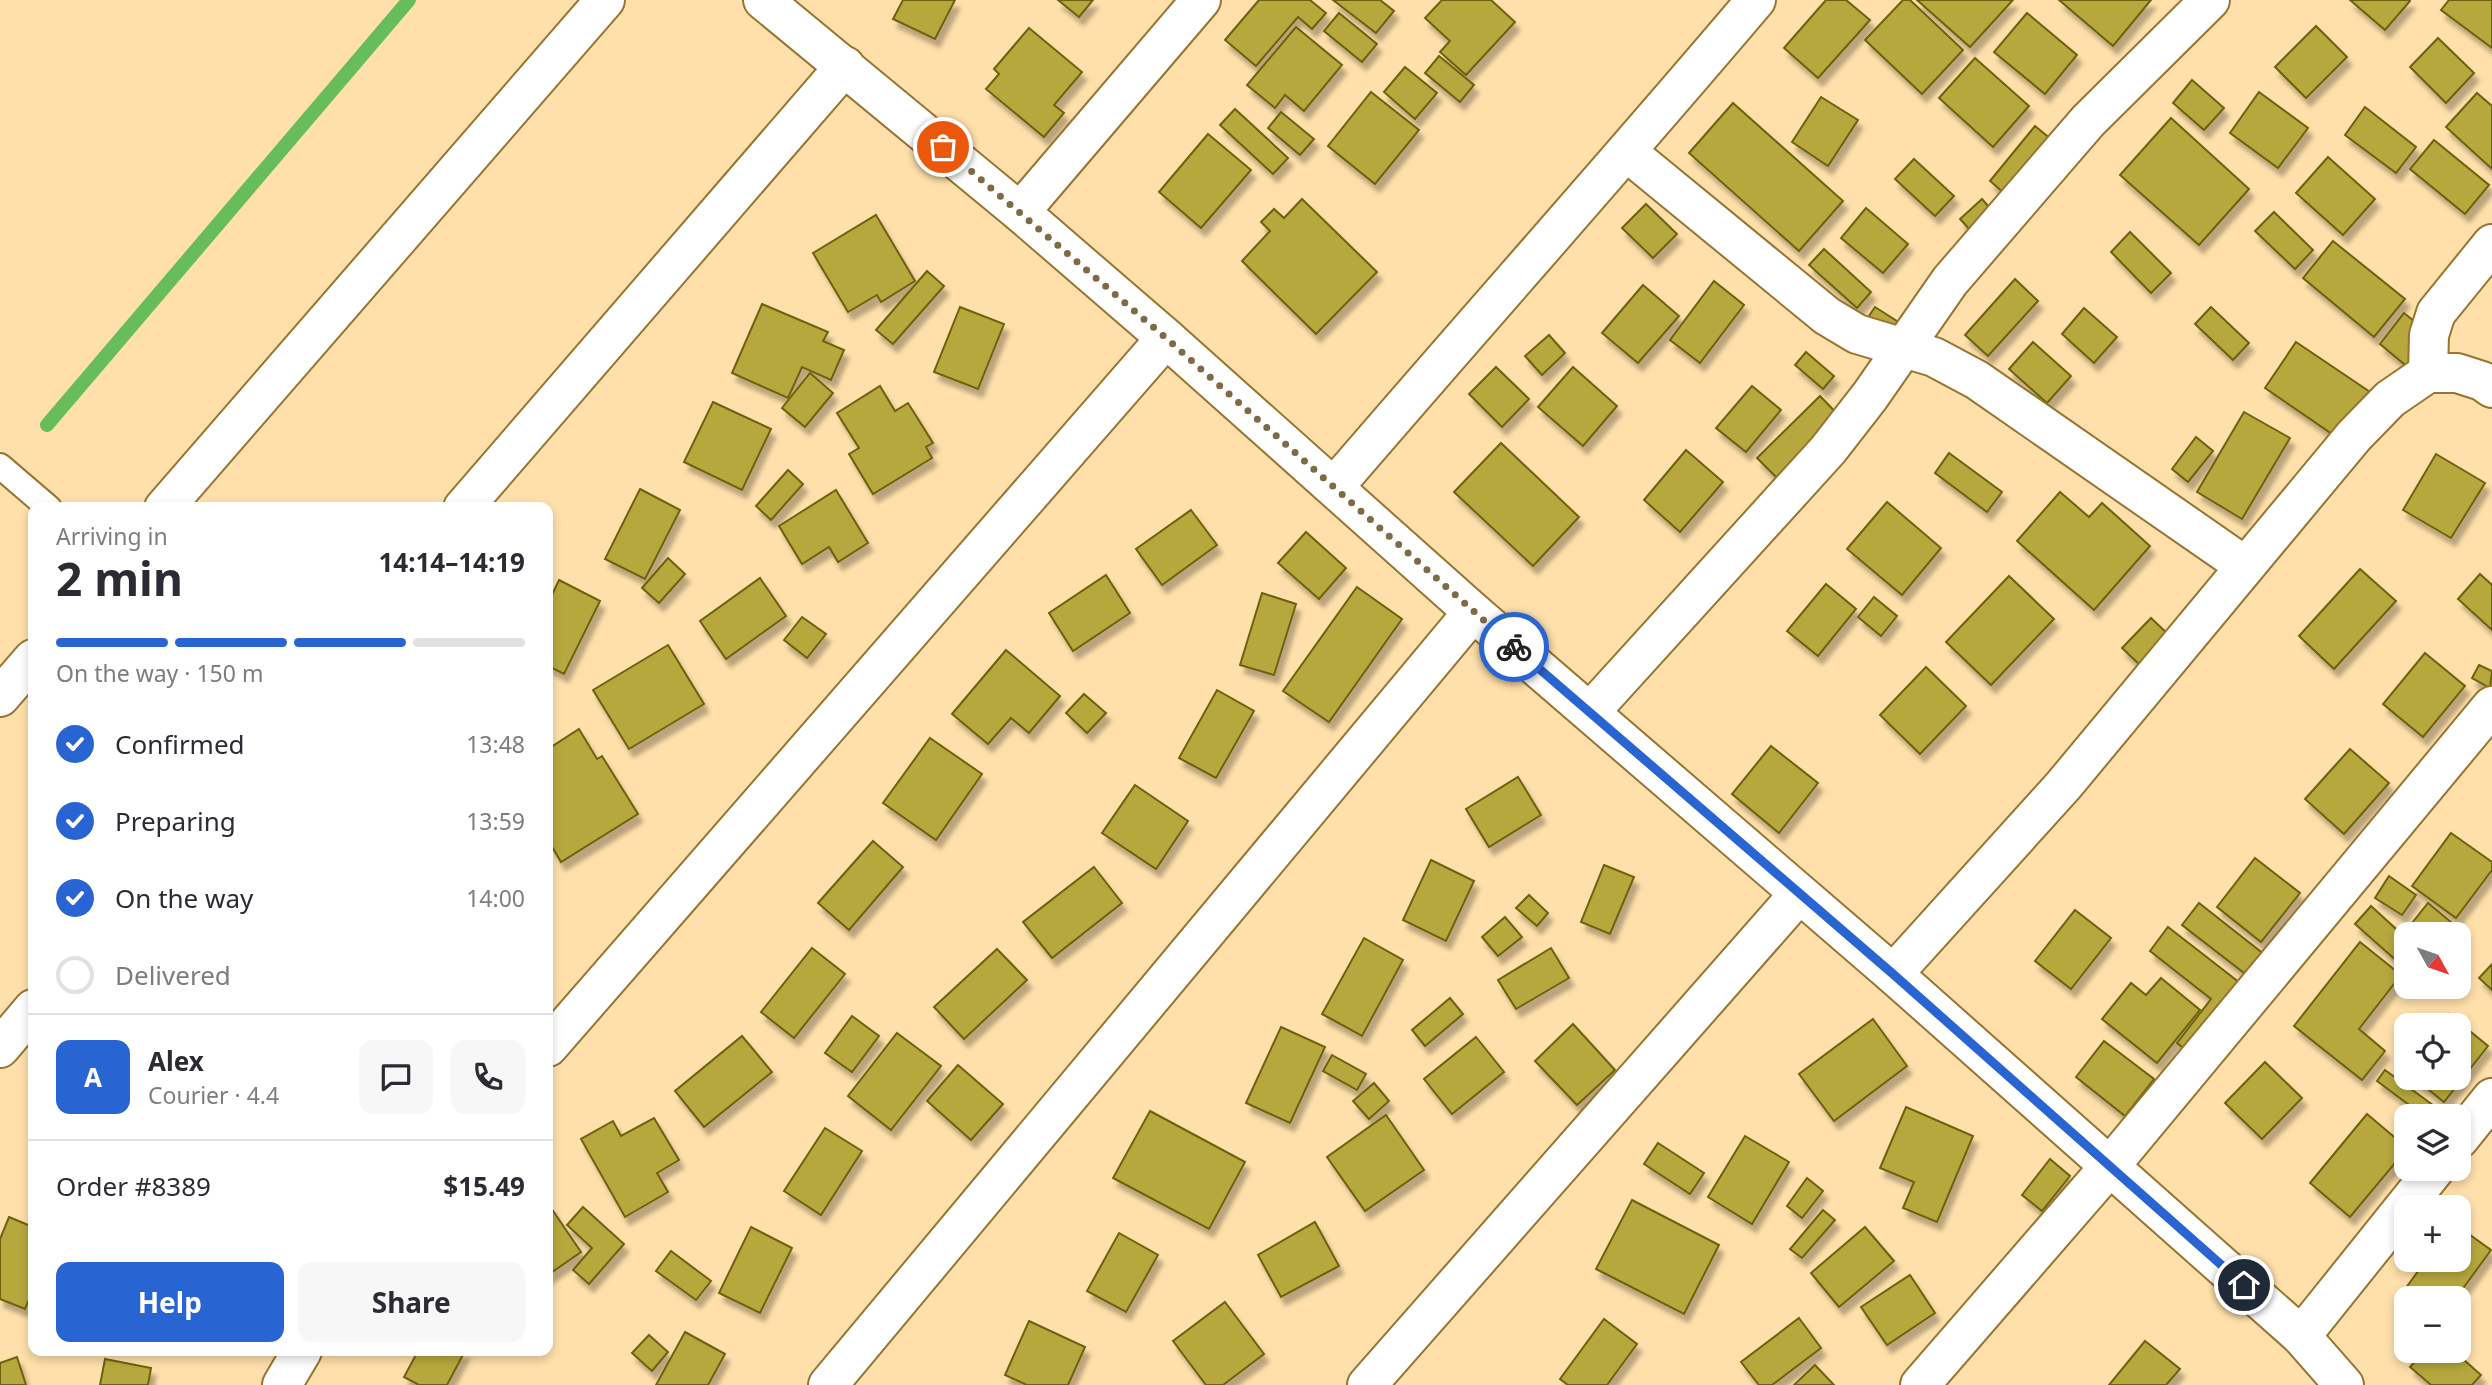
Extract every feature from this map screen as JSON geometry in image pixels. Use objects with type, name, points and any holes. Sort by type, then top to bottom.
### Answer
[{"type":"street","points":[[169,502],[605,0]]},
{"type":"street","points":[[763,0],[1020,212],[1166,338],[1473,612],[1893,974],[2301,1336],[2344,1385]]},
{"type":"street","points":[[1020,212],[1201,0]]},
{"type":"street","points":[[1334,487],[1756,0]]},
{"type":"street","points":[[1590,712],[1828,450],[1870,397],[1950,281],[2088,121],[2210,0]]},
{"type":"street","points":[[468,502],[845,66]]},
{"type":"street","points":[[1627,152],[1826,316],[1857,334],[1934,357],[1977,380],[2245,566]]},
{"type":"street","points":[[2428,373],[2429,335],[2436,313],[2492,244]]},
{"type":"street","points":[[553,1041],[1166,338]]},
{"type":"street","points":[[1893,974],[2063,786],[2354,436],[2390,399],[2428,373],[2457,373],[2482,381],[2492,388]]},
{"type":"street","points":[[828,1385],[1473,612]]},
{"type":"street","points":[[0,697],[28,665]]},
{"type":"street","points":[[1920,1385],[2110,1166],[2492,706]]},
{"type":"street","points":[[1367,1385],[1799,894]]},
{"type":"street","points":[[0,1048],[28,1015]]},
{"type":"street","points":[[2471,1124],[2492,1098]]},
{"type":"street","points":[[2301,1336],[2425,1181]]},
{"type":"street","points":[[282,1385],[299,1356]]},
{"type":"lane","points":[[0,466],[42,502]]},
{"type":"building","points":[[903,0],[955,0],[935,39],[893,19]]},
{"type":"building","points":[[1058,0],[1093,0],[1079,17]]},
{"type":"building","points":[[1259,0],[1310,0],[1326,13],[1312,29],[1298,17],[1256,66],[1225,40]]},
{"type":"building","points":[[1333,0],[1380,0],[1394,11],[1376,33]]},
{"type":"building","points":[[1442,0],[1491,0],[1515,22],[1466,75],[1440,52],[1450,41],[1425,18]]},
{"type":"building","points":[[1826,0],[1846,0],[1870,20],[1818,78],[1784,48]]},
{"type":"building","points":[[1903,0],[1910,0],[1963,50],[1922,94],[1865,40]]},
{"type":"building","points":[[1917,0],[2013,0],[1970,47]]},
{"type":"building","points":[[2059,0],[2151,0],[2113,46]]},
{"type":"building","points":[[2350,0],[2409,0],[2410,1],[2385,30]]},
{"type":"building","points":[[2449,0],[2492,0],[2492,48],[2441,10]]},
{"type":"building","points":[[1339,13],[1377,44],[1362,62],[1324,31]]},
{"type":"building","points":[[2027,13],[2077,55],[2045,94],[1994,52]]},
{"type":"building","points":[[2316,26],[2347,57],[2306,98],[2275,67]]},
{"type":"building","points":[[1296,27],[1342,65],[1304,111],[1285,95],[1275,108],[1247,85]]},
{"type":"building","points":[[1029,28],[1082,72],[1054,105],[1064,113],[1044,137],[986,89],[999,74],[994,69]]},
{"type":"building","points":[[2438,38],[2474,73],[2446,103],[2410,67]]},
{"type":"building","points":[[1439,56],[1474,85],[1460,102],[1425,73]]},
{"type":"building","points":[[1975,58],[2029,106],[1993,147],[1939,98]]},
{"type":"building","points":[[1405,67],[1437,93],[1415,119],[1384,92]]},
{"type":"building","points":[[2192,80],[2224,108],[2204,130],[2173,103]]},
{"type":"building","points":[[1371,92],[1419,130],[1375,184],[1328,146]]},
{"type":"building","points":[[2259,92],[2308,128],[2278,168],[2230,133]]},
{"type":"building","points":[[2477,93],[2492,106],[2492,169],[2446,127]]},
{"type":"building","points":[[1821,97],[1858,120],[1828,166],[1792,142]]},
{"type":"building","points":[[1733,103],[1843,201],[1799,251],[1689,153]]},
{"type":"building","points":[[2365,107],[2416,147],[2396,173],[2345,135]]},
{"type":"building","points":[[1235,109],[1288,158],[1273,174],[1220,125]]},
{"type":"building","points":[[1281,112],[1314,139],[1300,155],[1268,128]]},
{"type":"building","points":[[2171,118],[2249,189],[2199,245],[2120,175]]},
{"type":"building","points":[[2035,126],[2058,145],[2012,200],[1990,181]]},
{"type":"building","points":[[1208,134],[1251,170],[1201,228],[1159,192]]},
{"type":"building","points":[[2434,140],[2489,185],[2465,214],[2410,169]]},
{"type":"building","points":[[2328,157],[2375,199],[2343,235],[2296,193]]},
{"type":"building","points":[[1914,159],[1954,196],[1935,216],[1895,179]]},
{"type":"building","points":[[1302,199],[1377,272],[1316,334],[1242,261],[1270,231],[1261,222],[1274,209],[1284,218]]},
{"type":"building","points":[[1982,199],[1995,214],[1973,233],[1960,219]]},
{"type":"building","points":[[1646,204],[1677,234],[1653,258],[1622,228]]},
{"type":"building","points":[[1866,208],[1908,244],[1883,273],[1841,238]]},
{"type":"building","points":[[2274,212],[2313,250],[2295,269],[2255,231]]},
{"type":"building","points":[[876,215],[915,281],[881,302],[877,295],[848,312],[813,253]]},
{"type":"building","points":[[2130,232],[2171,273],[2151,293],[2111,252]]},
{"type":"building","points":[[2333,241],[2405,299],[2374,337],[2303,278]]},
{"type":"building","points":[[1824,249],[1871,292],[1857,308],[1809,265]]},
{"type":"building","points":[[927,271],[944,286],[893,344],[876,330]]},
{"type":"building","points":[[2015,279],[2038,301],[1988,356],[1965,335]]},
{"type":"building","points":[[1714,281],[1744,305],[1700,363],[1670,340]]},
{"type":"building","points":[[1643,285],[1679,316],[1638,363],[1602,333]]},
{"type":"building","points":[[762,304],[828,332],[823,341],[844,350],[831,380],[802,367],[788,398],[732,373]]},
{"type":"building","points":[[960,307],[1004,324],[978,389],[934,372]]},
{"type":"building","points":[[1875,307],[1900,323],[1881,351],[1856,335]]},
{"type":"building","points":[[2211,307],[2249,343],[2233,360],[2195,324]]},
{"type":"building","points":[[2084,308],[2117,337],[2094,363],[2062,334]]},
{"type":"building","points":[[2404,313],[2435,338],[2410,369],[2380,344]]},
{"type":"building","points":[[1549,335],[1565,353],[1542,375],[1525,356]]},
{"type":"building","points":[[2033,342],[2071,376],[2047,403],[2009,369]]},
{"type":"building","points":[[2296,342],[2379,398],[2348,445],[2265,388]]},
{"type":"building","points":[[1806,352],[1834,376],[1823,389],[1795,365]]},
{"type":"building","points":[[1496,367],[1529,399],[1502,427],[1469,394]]},
{"type":"building","points":[[1573,367],[1617,406],[1583,446],[1538,407]]},
{"type":"building","points":[[810,373],[833,393],[805,427],[782,408]]},
{"type":"building","points":[[880,386],[895,411],[908,403],[933,443],[926,447],[932,458],[873,494],[849,454],[859,448],[837,413]]},
{"type":"building","points":[[1752,386],[1781,410],[1746,452],[1716,428]]},
{"type":"building","points":[[1820,396],[1846,423],[1783,484],[1757,458]]},
{"type":"building","points":[[713,402],[771,429],[742,490],[684,462]]},
{"type":"building","points":[[2244,412],[2290,438],[2242,519],[2197,492]]},
{"type":"building","points":[[2196,437],[2213,451],[2188,482],[2172,469]]},
{"type":"building","points":[[1501,443],[1579,517],[1533,566],[1454,492]]},
{"type":"building","points":[[1686,450],[1723,482],[1680,532],[1644,500]]},
{"type":"building","points":[[1949,453],[2002,492],[1987,512],[1935,473]]},
{"type":"building","points":[[2436,454],[2485,483],[2451,538],[2403,510]]},
{"type":"building","points":[[788,470],[803,484],[771,520],[756,506]]},
{"type":"building","points":[[640,489],[680,510],[645,579],[605,559]]},
{"type":"building","points":[[836,490],[868,543],[838,562],[829,547],[802,564],[779,526]]},
{"type":"building","points":[[2060,492],[2089,517],[2102,503],[2150,546],[2094,610],[2017,541]]},
{"type":"building","points":[[1887,502],[1941,548],[1902,595],[1847,549]]},
{"type":"building","points":[[1191,510],[1217,545],[1162,585],[1136,549]]},
{"type":"building","points":[[1306,532],[1346,568],[1319,599],[1278,563]]},
{"type":"building","points":[[668,558],[685,574],[659,603],[642,588]]},
{"type":"building","points":[[2360,569],[2396,601],[2334,669],[2299,636]]},
{"type":"building","points":[[2480,574],[2492,585],[2492,630],[2458,599]]},
{"type":"building","points":[[1106,575],[1130,613],[1073,651],[1049,613]]},
{"type":"building","points":[[2009,576],[2054,619],[1991,685],[1946,642]]},
{"type":"building","points":[[760,578],[786,616],[726,659],[700,621]]},
{"type":"building","points":[[559,580],[600,601],[564,674],[553,668],[553,593]]},
{"type":"building","points":[[1826,584],[1856,609],[1818,656],[1787,631]]},
{"type":"building","points":[[1357,587],[1402,619],[1329,722],[1283,691]]},
{"type":"building","points":[[1262,593],[1296,604],[1274,675],[1240,665]]},
{"type":"building","points":[[1874,597],[1897,616],[1881,636],[1858,617]]},
{"type":"building","points":[[802,617],[826,634],[807,658],[784,640]]},
{"type":"building","points":[[2151,618],[2170,636],[2141,666],[2122,648]]},
{"type":"building","points":[[668,645],[704,704],[629,749],[593,690]]},
{"type":"building","points":[[1006,650],[1060,696],[1029,733],[1011,718],[988,744],[952,714]]},
{"type":"building","points":[[2425,653],[2465,686],[2423,737],[2383,704]]},
{"type":"building","points":[[2479,665],[2492,671],[2490,688],[2472,678]]},
{"type":"building","points":[[1926,667],[1966,706],[1920,754],[1880,715]]},
{"type":"building","points":[[1217,690],[1254,711],[1216,778],[1179,758]]},
{"type":"building","points":[[1084,694],[1106,713],[1087,733],[1066,713]]},
{"type":"building","points":[[579,729],[597,759],[602,756],[638,814],[561,862],[553,848],[553,746]]},
{"type":"building","points":[[930,738],[982,774],[936,840],[883,803]]},
{"type":"building","points":[[1771,746],[1818,783],[1779,833],[1732,794]]},
{"type":"building","points":[[2350,749],[2389,783],[2344,834],[2305,799]]},
{"type":"building","points":[[1518,777],[1541,815],[1489,847],[1466,809]]},
{"type":"building","points":[[1135,785],[1188,821],[1156,869],[1102,833]]},
{"type":"building","points":[[2451,833],[2492,862],[2492,870],[2456,918],[2412,886]]},
{"type":"building","points":[[873,841],[903,867],[849,930],[818,903]]},
{"type":"building","points":[[2255,858],[2300,893],[2261,942],[2217,907]]},
{"type":"building","points":[[1431,860],[1474,881],[1446,941],[1403,920]]},
{"type":"building","points":[[1604,865],[1634,877],[1610,934],[1581,922]]},
{"type":"building","points":[[1094,867],[1122,903],[1052,958],[1023,922]]},
{"type":"building","points":[[2389,876],[2416,895],[2402,915],[2375,898]]},
{"type":"building","points":[[1529,895],[1548,913],[1537,926],[1516,908]]},
{"type":"building","points":[[2199,903],[2265,955],[2248,976],[2182,925]]},
{"type":"building","points":[[2428,903],[2451,922],[2413,922]]},
{"type":"building","points":[[2371,906],[2394,927],[2394,958],[2355,924]]},
{"type":"building","points":[[2075,910],[2111,938],[2071,989],[2035,961]]},
{"type":"building","points":[[1505,917],[1522,937],[1498,956],[1482,937]]},
{"type":"building","points":[[2168,927],[2240,983],[2187,1051],[2177,1043],[2211,999],[2150,951]]},
{"type":"building","points":[[1364,938],[1403,960],[1362,1036],[1322,1014]]},
{"type":"building","points":[[2360,942],[2394,969],[2394,984],[2359,1029],[2385,1051],[2362,1080],[2294,1026]]},
{"type":"building","points":[[812,948],[845,974],[794,1038],[761,1012]]},
{"type":"building","points":[[1551,948],[1569,978],[1516,1009],[1498,980]]},
{"type":"building","points":[[997,949],[1027,980],[964,1039],[934,1007]]},
{"type":"building","points":[[2492,964],[2492,990],[2479,978]]},
{"type":"building","points":[[2161,978],[2200,1010],[2157,1063],[2102,1019],[2131,983],[2146,995]]},
{"type":"building","points":[[1450,998],[1463,1014],[1425,1046],[1412,1030]]},
{"type":"building","points":[[852,1016],[879,1036],[852,1072],[825,1053]]},
{"type":"building","points":[[1873,1019],[1907,1066],[1834,1121],[1799,1074]]},
{"type":"building","points":[[1573,1024],[1615,1070],[1577,1105],[1535,1061]]},
{"type":"building","points":[[1281,1027],[1325,1047],[1290,1123],[1246,1103]]},
{"type":"building","points":[[2471,1032],[2488,1046],[2471,1068]]},
{"type":"building","points":[[897,1033],[941,1066],[891,1130],[848,1096]]},
{"type":"building","points":[[742,1036],[772,1072],[704,1127],[675,1091]]},
{"type":"building","points":[[1476,1037],[1504,1072],[1452,1114],[1424,1079]]},
{"type":"building","points":[[2104,1041],[2154,1079],[2125,1116],[2076,1077]]},
{"type":"building","points":[[1332,1055],[1366,1074],[1357,1090],[1323,1071]]},
{"type":"building","points":[[2265,1062],[2302,1098],[2262,1139],[2225,1103]]},
{"type":"building","points":[[958,1065],[1003,1104],[971,1140],[927,1101]]},
{"type":"building","points":[[2385,1070],[2394,1077],[2394,1090],[2412,1090],[2432,1104],[2408,1104],[2377,1081]]},
{"type":"building","points":[[1374,1083],[1389,1101],[1369,1119],[1353,1101]]},
{"type":"building","points":[[2429,1090],[2453,1090],[2444,1102]]},
{"type":"building","points":[[1906,1107],[1973,1136],[1937,1222],[1903,1208],[1914,1182],[1880,1168]]},
{"type":"building","points":[[1150,1111],[1245,1162],[1209,1229],[1113,1178]]},
{"type":"building","points":[[2367,1114],[2394,1137],[2394,1164],[2350,1217],[2310,1183]]},
{"type":"building","points":[[1386,1115],[1424,1170],[1365,1211],[1327,1157]]},
{"type":"building","points":[[654,1118],[679,1160],[657,1173],[668,1192],[625,1217],[581,1139],[613,1121],[621,1136]]},
{"type":"building","points":[[825,1128],[862,1151],[821,1215],[784,1191]]},
{"type":"building","points":[[1745,1136],[1789,1162],[1752,1224],[1708,1197]]},
{"type":"building","points":[[1658,1143],[1704,1173],[1690,1194],[1644,1164]]},
{"type":"building","points":[[2050,1159],[2070,1176],[2042,1211],[2022,1195]]},
{"type":"building","points":[[1807,1178],[1823,1191],[1802,1218],[1787,1206]]},
{"type":"building","points":[[1632,1200],[1719,1245],[1684,1314],[1596,1269]]},
{"type":"building","points":[[583,1207],[624,1244],[589,1284],[573,1270],[592,1248],[567,1225]]},
{"type":"building","points":[[1823,1210],[1835,1220],[1802,1258],[1790,1249]]},
{"type":"building","points":[[553,1211],[581,1252],[553,1272]]},
{"type":"building","points":[[9,1217],[28,1225],[28,1302],[25,1309],[0,1299],[0,1239]]},
{"type":"building","points":[[1315,1222],[1339,1266],[1281,1297],[1258,1255]]},
{"type":"building","points":[[751,1227],[792,1248],[760,1313],[719,1293]]},
{"type":"building","points":[[1865,1227],[1894,1261],[1839,1307],[1811,1273]]},
{"type":"building","points":[[1119,1233],[1158,1255],[1126,1312],[1087,1291]]},
{"type":"building","points":[[2471,1236],[2491,1250],[2465,1286],[2407,1286],[2417,1272],[2471,1272]]},
{"type":"building","points":[[671,1251],[711,1281],[696,1300],[656,1271]]},
{"type":"building","points":[[1910,1275],[1935,1313],[1887,1345],[1861,1307]]},
{"type":"building","points":[[1225,1302],[1264,1354],[1223,1385],[1206,1385],[1173,1341]]},
{"type":"building","points":[[1799,1318],[1821,1348],[1772,1385],[1759,1385],[1741,1362]]},
{"type":"building","points":[[1604,1319],[1637,1344],[1607,1385],[1568,1385],[1560,1379]]},
{"type":"building","points":[[1029,1321],[1085,1347],[1068,1385],[1027,1385],[1005,1375]]},
{"type":"building","points":[[685,1332],[725,1354],[708,1385],[656,1385]]},
{"type":"building","points":[[649,1335],[668,1352],[652,1371],[632,1353]]},
{"type":"building","points":[[2145,1341],[2180,1369],[2166,1385],[2109,1385]]},
{"type":"building","points":[[415,1356],[462,1356],[447,1385],[419,1385],[404,1377]]},
{"type":"building","points":[[17,1357],[26,1385],[0,1385],[0,1363]]},
{"type":"building","points":[[105,1359],[151,1368],[148,1385],[100,1385]]},
{"type":"building","points":[[2414,1363],[2468,1363],[2481,1375],[2472,1385],[2431,1385],[2410,1367]]},
{"type":"building","points":[[1815,1365],[1834,1385],[1794,1385]]},
{"type":"waterway","points":[[47,425],[409,0]]},
{"type":"way so far","points":[[943,147],[1166,338],[1514,647]]},
{"type":"route","points":[[1514,647],[1893,974],[2244,1285]]}]
